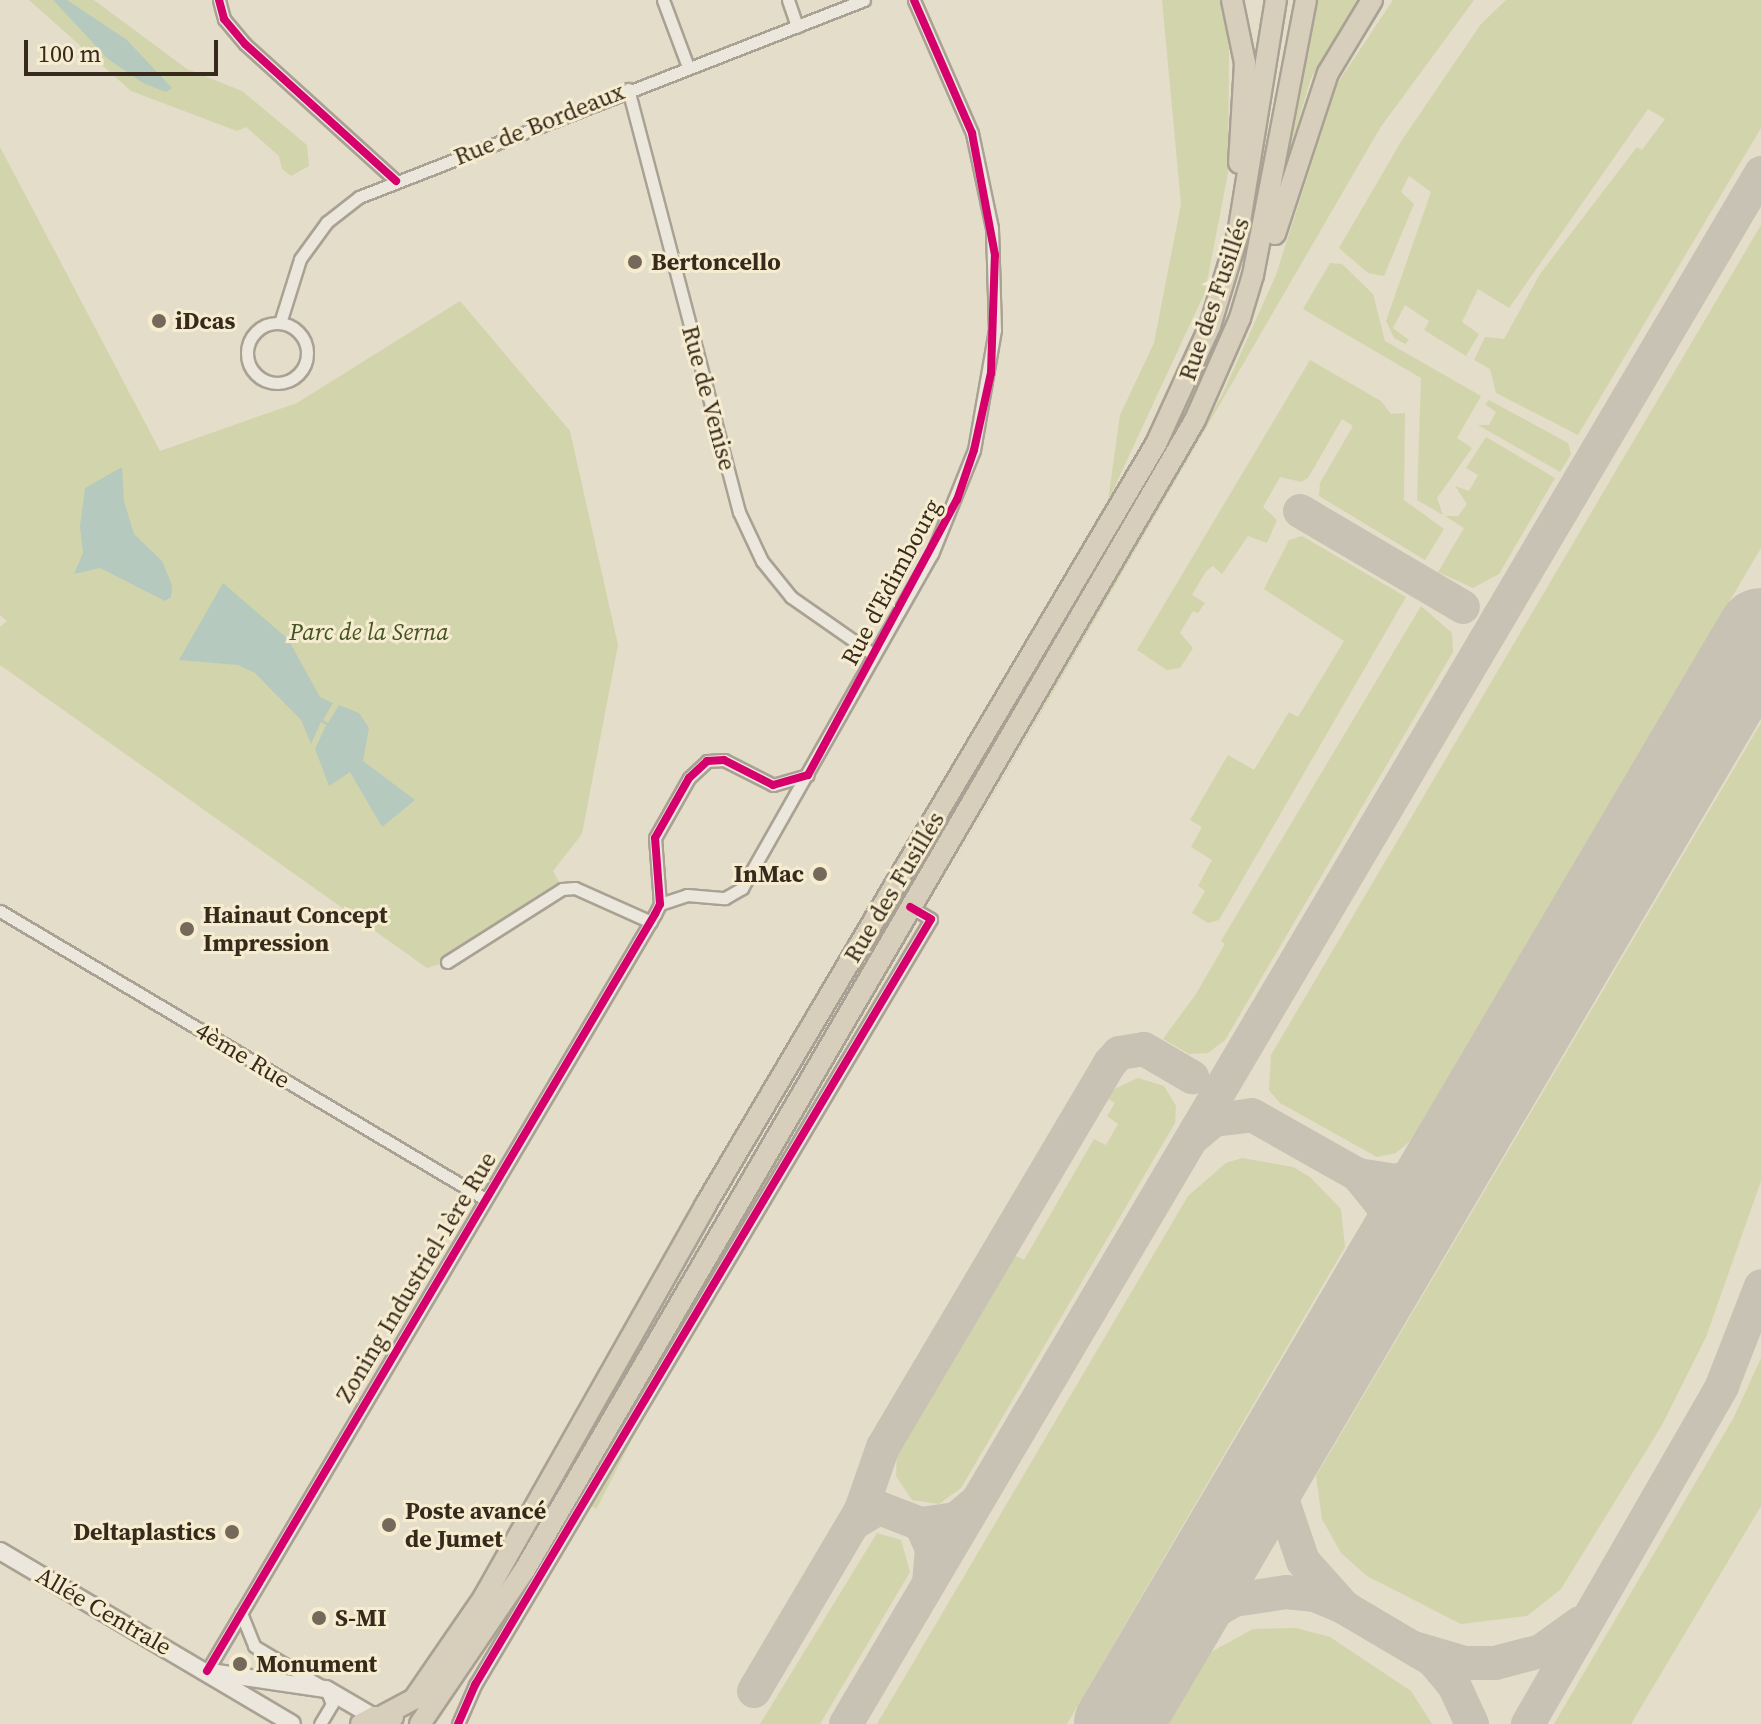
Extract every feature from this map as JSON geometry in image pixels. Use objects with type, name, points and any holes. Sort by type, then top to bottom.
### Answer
[{"type":"highway","points":[[1223,286],[1244,76],[1232,0]]},
{"type":"highway","name":"Rue des Fusillés","points":[[373,1719],[414,1699],[484,1597],[697,1219],[1133,485],[1191,373],[1223,286],[1249,189],[1276,0]]},
{"type":"highway","name":"Rue des Fusillés","points":[[420,1724],[524,1571],[1176,456],[1240,318],[1264,233],[1306,0]]},
{"type":"highway","points":[[1240,318],[1271,247],[1323,85],[1372,0]]},
{"type":"highway","points":[[373,1719],[407,1724]]},
{"type":"street","points":[[219,0],[224,19],[245,44],[396,181]]},
{"type":"street","points":[[663,0],[688,67]]},
{"type":"street","points":[[788,0],[797,26]]},
{"type":"street","name":"Rue de Bordeaux","points":[[280,323],[300,259],[327,222],[359,197],[628,89],[864,0]]},
{"type":"street","name":"Rue d'Edimbourg","points":[[660,904],[687,895],[725,898],[742,888],[808,775],[957,500],[985,408],[995,330],[995,255],[982,168],[961,100],[914,0]]},
{"type":"street","name":"Rue de Venise","points":[[628,89],[739,512],[762,561],[791,597],[874,655]]},
{"type":"street","points":[[280,323],[297,330],[307,357],[299,374],[273,383],[254,374],[247,344],[260,327],[280,323]]},
{"type":"street","points":[[660,904],[655,838],[689,778],[707,761],[724,760],[773,785],[808,775]]},
{"type":"street","points":[[447,962],[569,887],[651,922]]},
{"type":"street","name":"Zoning Industriel-1ère Rue","points":[[207,1671],[660,904]]},
{"type":"street","points":[[458,1724],[475,1685],[931,919],[910,907]]},
{"type":"street","name":"4ème Rue","points":[[0,911],[485,1199]]},
{"type":"street","name":"Allée Centrale","points":[[0,1551],[292,1724]]},
{"type":"street","points":[[241,1613],[254,1646],[373,1719]]},
{"type":"street","points":[[207,1671],[326,1689]]},
{"type":"street","points":[[320,1724],[332,1704],[326,1689]]},
{"type":"green space","points":[[29,0],[94,0],[187,69],[242,91],[307,145],[309,166],[291,176],[282,169],[279,156],[246,127],[237,131],[131,91]]},
{"type":"green space","points":[[1162,0],[1221,0],[1229,48],[1228,173],[1205,292],[1108,501],[1120,415],[1154,343],[1181,204]]},
{"type":"green space","points":[[1318,0],[1362,0],[1311,78],[1288,156]]},
{"type":"green space","points":[[1393,0],[1474,0],[1380,128],[936,894],[1222,395],[1276,275],[1337,84]]},
{"type":"green space","points":[[1506,0],[1761,0],[1761,128],[1578,435],[1496,393],[1490,369],[1474,360],[1485,337],[1504,339],[1540,274],[1637,147],[1642,150],[1665,119],[1648,109],[1509,308],[1478,289],[1462,322],[1479,334],[1466,356],[1424,330],[1429,321],[1405,305],[1393,328],[1409,340],[1405,344],[1394,338],[1386,321],[1431,192],[1409,176],[1401,192],[1414,204],[1384,276],[1368,273],[1339,248],[1402,140],[1481,24]]},
{"type":"green space","name":"Parc de la Serna","points":[[0,147],[160,451],[297,403],[460,301],[570,431],[618,645],[582,834],[553,871],[560,884],[447,962],[427,968],[0,665],[0,627],[7,621],[0,615]]},
{"type":"green space","points":[[1761,225],[1761,548],[1411,1140],[1396,1153],[1377,1157],[1280,1103],[1269,1090],[1271,1055]]},
{"type":"green space","points":[[1330,263],[1342,264],[1373,294],[1385,341],[1481,396],[1457,438],[1472,448],[1437,498],[1443,515],[1417,500],[1421,378],[1303,309]]},
{"type":"green space","points":[[1310,360],[1381,401],[1391,414],[1405,413],[1404,500],[1444,529],[1425,560],[1319,496],[1320,483],[1353,426],[1342,419],[1308,478],[1301,482],[1280,477],[1263,507],[1277,520],[1267,543],[1248,536],[1222,574],[1213,566],[1206,571],[1192,595],[1205,603],[1198,613],[1193,611],[1180,633],[1193,648],[1180,668],[1167,670],[1137,650]]},
{"type":"green space","points":[[1489,400],[1568,443],[1571,454],[1560,472],[1478,425],[1489,425],[1496,412],[1485,404]]},
{"type":"green space","points":[[1486,437],[1555,478],[1499,574],[1473,588],[1438,572],[1464,528],[1445,516],[1458,516],[1467,504],[1455,486],[1469,491],[1478,475],[1466,468]]},
{"type":"green space","points":[[1302,536],[1406,597],[1219,920],[1208,923],[1192,913],[1205,891],[1198,886],[1212,860],[1191,847],[1202,827],[1190,820],[1228,755],[1254,770],[1289,712],[1298,717],[1344,641],[1264,589],[1289,540]]},
{"type":"green space","points":[[1421,606],[1452,633],[1453,652],[1225,1040],[1208,1053],[1189,1054],[1163,1039],[1196,994],[1225,944],[1221,941]]},
{"type":"green space","points":[[1761,723],[1761,1181],[1706,1337],[1662,1425],[1561,1589],[1527,1616],[1461,1624],[1367,1576],[1341,1553],[1322,1519],[1316,1476]]},
{"type":"green space","points":[[908,882],[914,885],[596,1509],[590,1506]]},
{"type":"green space","points":[[1138,1078],[1164,1086],[1176,1106],[1175,1123],[961,1488],[939,1504],[912,1500],[896,1476],[897,1453],[1014,1255],[1024,1260],[1094,1139],[1106,1145],[1118,1124],[1107,1116],[1115,1103],[1107,1098],[1112,1090]]},
{"type":"green space","points":[[1242,1158],[1293,1167],[1310,1177],[1341,1209],[1345,1247],[1067,1724],[877,1724],[1188,1196],[1226,1163]]},
{"type":"green space","points":[[1761,1358],[1761,1506],[1631,1724],[1554,1724],[1734,1417]]},
{"type":"green space","points":[[877,1533],[901,1540],[910,1572],[820,1724],[760,1724]]},
{"type":"green space","points":[[1296,1628],[1330,1637],[1411,1691],[1432,1724],[1169,1724],[1211,1652],[1253,1629]]},
{"type":"shaded area","points":[[53,0],[67,0],[127,40],[172,88],[166,92],[143,83],[108,59]]},
{"type":"shaded area","points":[[122,467],[124,501],[134,534],[162,561],[172,585],[171,597],[165,601],[100,568],[74,574],[83,553],[80,526],[85,488]]},
{"type":"shaded area","points":[[223,583],[288,639],[320,697],[333,703],[323,720],[328,723],[339,705],[359,713],[369,728],[363,761],[415,800],[382,827],[350,772],[329,786],[315,749],[326,725],[321,722],[311,744],[301,720],[255,673],[238,665],[179,660]]},
{"type":"taxiway","points":[[846,1724],[1761,173]]},
{"type":"taxiway","points":[[1300,511],[1463,607]]},
{"type":"taxiway","points":[[754,1691],[861,1510],[883,1447],[1110,1063],[1119,1053],[1144,1049],[1192,1077]]},
{"type":"taxiway","points":[[1196,1135],[1214,1120],[1252,1115],[1358,1175]]},
{"type":"taxiway","points":[[1376,1287],[1387,1229],[1383,1206],[1358,1175],[1395,1181],[1413,1176],[1428,1171],[1461,1142]]},
{"type":"taxiway","points":[[1528,1724],[1722,1386],[1761,1286]]},
{"type":"taxiway","points":[[1150,1669],[1186,1628],[1234,1600],[1286,1592],[1315,1595],[1345,1608],[1303,1561],[1283,1502],[1287,1453],[1304,1408]]},
{"type":"taxiway","points":[[929,1583],[932,1549],[921,1524],[956,1519],[975,1503]]},
{"type":"taxiway","points":[[854,1523],[879,1508],[921,1524]]},
{"type":"taxiway","points":[[1345,1608],[1433,1660],[1454,1685],[1472,1724]]},
{"type":"taxiway","points":[[1414,1648],[1465,1663],[1495,1663],[1541,1651],[1580,1623]]},
{"type":"runway","points":[[1118,1724],[1761,632]]},
{"type":"cycle path","points":[[219,0],[224,19],[245,44],[396,181]]},
{"type":"cycle path","points":[[207,1671],[655,914],[660,904],[655,838],[689,778],[707,761],[724,760],[773,785],[808,775],[957,500],[974,450],[991,373],[995,255],[972,133],[914,0]]},
{"type":"cycle path","points":[[458,1724],[475,1685],[931,919],[910,907]]},
{"type":"place","name":"Bertoncello","points":[[635,262]]},
{"type":"place","name":"iDcas","points":[[159,321]]},
{"type":"place","name":"InMac","points":[[820,874]]},
{"type":"place","name":"Hainaut Concept Impression","points":[[187,929]]},
{"type":"place","name":"Poste avancé de Jumet","points":[[389,1525]]},
{"type":"place","name":"Deltaplastics","points":[[232,1532]]},
{"type":"place","name":"S-MI","points":[[319,1618]]},
{"type":"place","name":"Monument","points":[[240,1664]]}]
